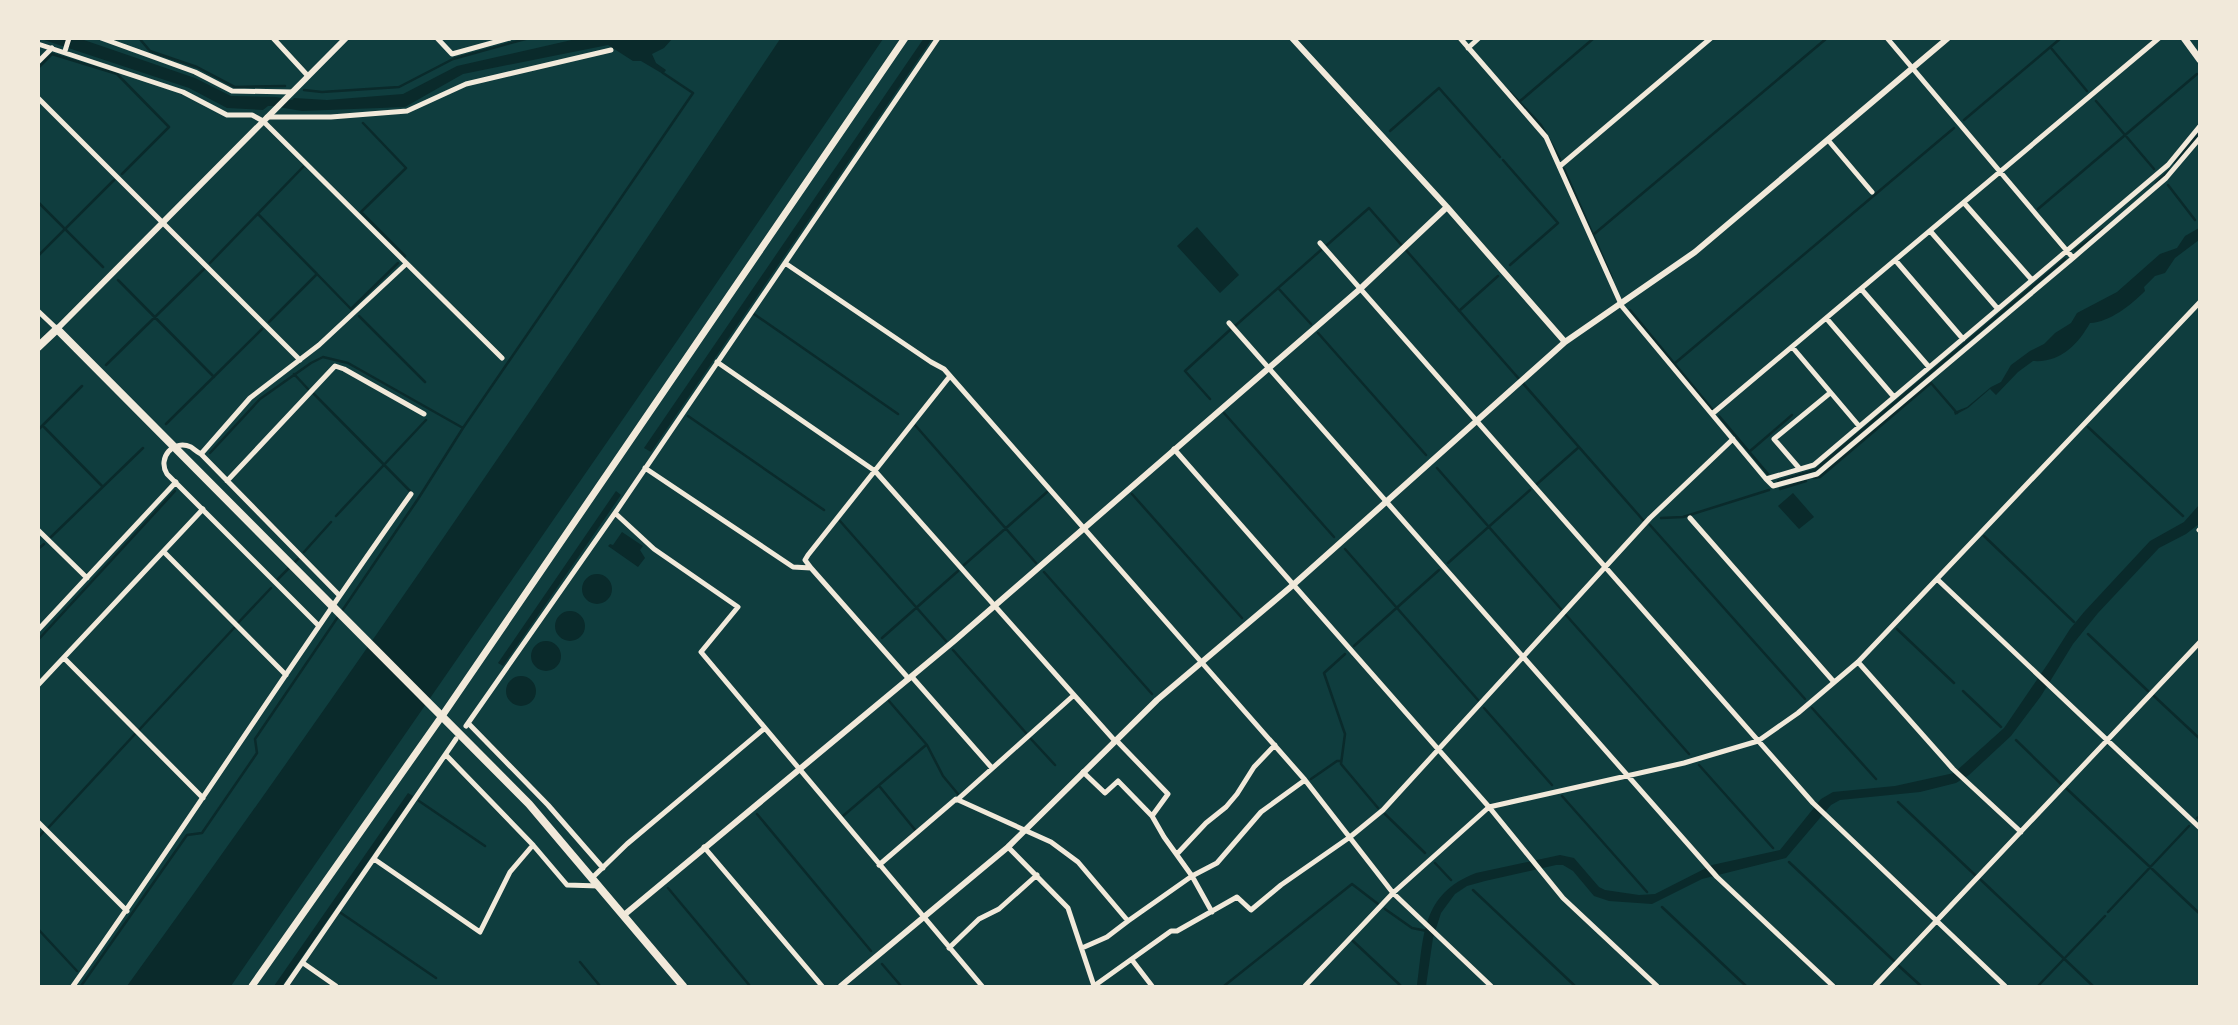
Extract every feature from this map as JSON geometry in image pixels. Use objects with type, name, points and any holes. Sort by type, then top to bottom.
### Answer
[{"type":"main road","points":[[252,986],[442,716],[905,38]]},
{"type":"main road","points":[[2184,38],[2200,60]]},
{"type":"main road","points":[[38,347],[57,330],[529,804],[683,986]]},
{"type":"street","points":[[65,50],[69,38]]},
{"type":"street","points":[[101,38],[195,72],[232,91],[291,94]]},
{"type":"street","points":[[274,38],[309,76]]},
{"type":"street","points":[[38,311],[57,330],[345,38]]},
{"type":"street","points":[[437,38],[452,54],[510,38]]},
{"type":"street","points":[[603,868],[548,805],[467,724],[615,513],[938,38]]},
{"type":"street","points":[[1292,38],[1566,342]]},
{"type":"street","points":[[1460,38],[1539,127],[1560,166],[1621,304],[1773,486],[1817,474],[2166,178],[2200,138]]},
{"type":"street","points":[[1468,48],[1479,38]]},
{"type":"street","points":[[1560,166],[1711,38]]},
{"type":"street","points":[[1887,38],[2073,258]]},
{"type":"street","points":[[841,986],[1008,847],[1157,700],[1293,585],[1566,342],[1695,252],[1948,38]]},
{"type":"street","points":[[1712,414],[2001,174],[2159,38]]},
{"type":"street","points":[[38,44],[65,50],[183,92],[227,115],[267,117],[331,117],[407,111],[466,84],[611,50]]},
{"type":"street","points":[[38,62],[52,48]]},
{"type":"street","points":[[38,98],[300,360]]},
{"type":"street","points":[[267,117],[406,264],[502,358]]},
{"type":"street","points":[[1766,479],[1814,465],[2168,165],[2200,126]]},
{"type":"street","points":[[1828,140],[1872,192]]},
{"type":"street","points":[[1965,204],[2032,280]]},
{"type":"street","points":[[624,915],[994,606],[1360,289],[1447,207]]},
{"type":"street","points":[[1931,232],[1998,309]]},
{"type":"street","points":[[1320,243],[1825,816],[2006,986]]},
{"type":"street","points":[[1896,261],[1963,339]]},
{"type":"street","points":[[785,263],[944,369],[1306,780],[1392,893],[1491,986]]},
{"type":"street","points":[[201,454],[250,398],[319,345],[406,264]]},
{"type":"street","points":[[1862,290],[1929,368]]},
{"type":"street","points":[[1309,985],[1392,893],[1489,807],[1684,763],[1758,741],[1798,713],[1858,662],[2200,302]]},
{"type":"street","points":[[1827,319],[1894,397]]},
{"type":"street","points":[[1229,323],[1717,877],[1833,986]]},
{"type":"street","points":[[1793,348],[1859,426]]},
{"type":"street","points":[[717,362],[875,471],[1074,695],[1168,794],[1152,816]]},
{"type":"street","points":[[228,481],[335,366],[424,414]]},
{"type":"street","points":[[950,376],[805,560],[992,768]]},
{"type":"street","points":[[1799,468],[1774,439],[1830,393]]},
{"type":"street","points":[[1008,847],[1068,908],[1094,986],[1171,931],[1178,932],[1237,897],[1251,910],[1281,885],[1350,837],[1389,804],[1684,484],[1733,439]]},
{"type":"street","points":[[319,626],[163,467],[163,459],[173,446],[190,447],[201,454],[339,595]]},
{"type":"street","points":[[1174,449],[1489,807],[1563,898],[1657,986]]},
{"type":"street","points":[[645,468],[793,567],[811,568]]},
{"type":"street","points":[[38,631],[176,482]]},
{"type":"street","points":[[73,986],[127,911],[339,595],[411,495]]},
{"type":"street","points":[[38,685],[203,509]]},
{"type":"street","points":[[615,513],[654,549],[738,607],[701,652],[982,986]]},
{"type":"street","points":[[1690,518],[1835,682]]},
{"type":"street","points":[[38,530],[87,579]]},
{"type":"street","points":[[164,552],[286,675]]},
{"type":"street","points":[[1937,579],[2200,828]]},
{"type":"street","points":[[1875,986],[2200,642]]},
{"type":"street","points":[[64,658],[203,798]]},
{"type":"street","points":[[1858,662],[1953,769],[2021,832]]},
{"type":"street","points":[[879,865],[957,800],[1074,695]]},
{"type":"street","points":[[592,877],[627,844],[765,728]]},
{"type":"street","points":[[286,986],[456,739]]},
{"type":"street","points":[[1177,854],[1206,823],[1226,807],[1254,767],[1275,745]]},
{"type":"street","points":[[446,755],[533,845],[567,885],[599,886]]},
{"type":"street","points":[[1083,772],[1105,793],[1118,781],[1152,816],[1192,876],[1212,912]]},
{"type":"street","points":[[1082,948],[1107,937],[1192,876],[1217,863],[1261,813],[1306,780]]},
{"type":"street","points":[[957,800],[1051,842],[1078,862],[1128,921]]},
{"type":"street","points":[[38,822],[127,911]]},
{"type":"street","points":[[374,859],[480,932],[510,872],[533,845]]},
{"type":"street","points":[[704,848],[822,986]]},
{"type":"street","points":[[949,948],[979,919],[1013,899],[1037,875]]},
{"type":"street","points":[[1132,960],[1152,986]]},
{"type":"street","points":[[303,963],[336,986]]},
{"type":"water","points":[[924,38],[932,39],[651,452],[644,448]]},
{"type":"water","points":[[41,39],[81,39],[195,78],[231,96],[327,100],[403,94],[457,66],[576,39],[672,39],[664,48],[652,54],[656,63],[666,70],[663,74],[641,61],[633,61],[608,45],[463,74],[405,107],[302,111],[272,106],[263,110],[227,108],[189,88]]},
{"type":"water","points":[[780,39],[883,39],[231,986],[127,986],[458,516]]},
{"type":"water","points":[[1197,227],[1239,275],[1220,293],[1177,246]]},
{"type":"water","points":[[2199,228],[2199,240],[2175,258],[2165,273],[2155,276],[2144,287],[2145,291],[2127,307],[2105,320],[2090,323],[2068,351],[2052,359],[2033,361],[1996,395],[1990,389],[1968,408],[1955,415],[1954,412],[1967,407],[1991,387],[2001,382],[2011,365],[2071,323],[2077,313],[2117,292],[2160,254],[2177,248],[2185,236]]},
{"type":"water","points":[[616,491],[621,495],[503,666],[498,663]]},
{"type":"water","points":[[1793,493],[1814,517],[1799,529],[1778,506]]},
{"type":"water","points":[[2199,505],[2199,524],[2159,548],[2098,613],[2073,644],[2041,696],[2011,736],[1969,775],[1956,783],[1920,792],[1840,800],[1831,805],[1786,858],[1702,879],[1652,904],[1609,901],[1594,896],[1573,871],[1563,865],[1467,886],[1455,894],[1441,913],[1433,938],[1426,986],[1417,986],[1424,934],[1435,905],[1445,892],[1476,873],[1560,855],[1574,858],[1599,887],[1605,890],[1639,895],[1655,894],[1712,865],[1780,850],[1821,799],[1833,792],[1895,786],[1954,773],[2004,728],[2084,612],[2150,541],[2184,522]]},
{"type":"water","points":[[622,532],[643,546],[640,550],[645,558],[638,567],[608,546],[613,545]]},
{"type":"water","points":[[597,574],[608,578],[612,589],[608,600],[597,604],[586,600],[582,589],[586,578]]},
{"type":"water","points":[[570,611],[581,615],[585,626],[581,637],[570,641],[559,637],[555,626],[559,615]]},
{"type":"water","points":[[546,641],[557,645],[561,656],[557,667],[546,671],[535,667],[531,656],[535,645]]},
{"type":"water","points":[[521,676],[532,680],[536,691],[532,702],[521,706],[510,702],[506,691],[510,680]]},
{"type":"water","points":[[408,793],[413,796],[282,986],[274,986]]},
{"type":"waterway","points":[[139,38],[150,51],[197,67],[235,87],[285,86]]},
{"type":"waterway","points":[[304,90],[322,92],[399,87],[453,59],[529,38]]},
{"type":"waterway","points":[[1519,102],[1594,38]]},
{"type":"waterway","points":[[1593,235],[1827,38]]},
{"type":"waterway","points":[[1964,120],[2061,38]]},
{"type":"waterway","points":[[2051,48],[2087,91]]},
{"type":"waterway","points":[[38,68],[52,54],[117,74],[169,127],[122,174]]},
{"type":"waterway","points":[[81,986],[187,835],[202,833],[257,753],[255,739],[463,428],[693,93],[663,73]]},
{"type":"waterway","points":[[2038,209],[2197,74]]},
{"type":"waterway","points":[[1390,131],[1439,88],[1500,157]]},
{"type":"waterway","points":[[1510,92],[1541,125],[1560,159]]},
{"type":"waterway","points":[[2096,101],[2154,169]]},
{"type":"waterway","points":[[363,123],[406,168],[361,212],[404,257]]},
{"type":"waterway","points":[[1674,364],[1954,128]]},
{"type":"waterway","points":[[2175,163],[2200,132]]},
{"type":"waterway","points":[[1503,160],[1558,223],[1510,265]]},
{"type":"waterway","points":[[210,263],[303,167]]},
{"type":"waterway","points":[[1564,169],[1612,278]]},
{"type":"waterway","points":[[2156,183],[2169,171]]},
{"type":"waterway","points":[[38,256],[114,180]]},
{"type":"waterway","points":[[2168,185],[2195,220]]},
{"type":"waterway","points":[[38,202],[103,267]]},
{"type":"waterway","points":[[1327,245],[1369,208],[1643,520]]},
{"type":"waterway","points":[[258,214],[317,274]]},
{"type":"waterway","points":[[2075,250],[2103,229]]},
{"type":"waterway","points":[[1235,326],[1321,250]]},
{"type":"waterway","points":[[1778,481],[1815,470],[2065,259]]},
{"type":"waterway","points":[[269,322],[317,274],[351,309],[398,263]]},
{"type":"waterway","points":[[106,365],[204,269]]},
{"type":"waterway","points":[[1459,311],[1498,276]]},
{"type":"waterway","points":[[118,280],[214,377]]},
{"type":"waterway","points":[[1278,288],[1311,324]]},
{"type":"waterway","points":[[1630,310],[1712,409]]},
{"type":"waterway","points":[[754,314],[898,414]]},
{"type":"waterway","points":[[359,316],[425,382]]},
{"type":"waterway","points":[[166,424],[262,329]]},
{"type":"waterway","points":[[1210,399],[1185,371],[1231,329]]},
{"type":"waterway","points":[[1318,333],[1426,455]]},
{"type":"waterway","points":[[210,453],[260,399],[323,357],[348,363],[463,428]]},
{"type":"waterway","points":[[294,374],[308,389]]},
{"type":"waterway","points":[[1814,478],[1820,477],[1931,383],[1957,413]]},
{"type":"waterway","points":[[38,430],[82,386]]},
{"type":"waterway","points":[[314,394],[410,491]]},
{"type":"waterway","points":[[1224,413],[1334,537]]},
{"type":"waterway","points":[[1749,452],[1792,415]]},
{"type":"waterway","points":[[688,416],[824,510]]},
{"type":"waterway","points":[[1719,416],[1768,474]]},
{"type":"waterway","points":[[336,516],[426,420]]},
{"type":"waterway","points":[[915,425],[1036,563]]},
{"type":"waterway","points":[[43,426],[102,486]]},
{"type":"waterway","points":[[2088,427],[2183,516]]},
{"type":"waterway","points":[[1537,484],[1579,447]]},
{"type":"waterway","points":[[51,537],[143,448]]},
{"type":"waterway","points":[[1437,468],[1561,609]]},
{"type":"waterway","points":[[1780,489],[1806,481]]},
{"type":"waterway","points":[[1448,563],[1530,490]]},
{"type":"waterway","points":[[1661,518],[1683,517],[1769,490]]},
{"type":"waterway","points":[[38,640],[175,491]]},
{"type":"waterway","points":[[964,565],[1047,492]]},
{"type":"waterway","points":[[1132,494],[1242,618]]},
{"type":"waterway","points":[[840,521],[946,641]]},
{"type":"waterway","points":[[304,552],[331,522]]},
{"type":"waterway","points":[[1650,525],[1805,699]]},
{"type":"waterway","points":[[1984,536],[2074,622]]},
{"type":"waterway","points":[[38,549],[44,544]]},
{"type":"waterway","points":[[1345,549],[1478,700]]},
{"type":"waterway","points":[[278,579],[298,559]]},
{"type":"waterway","points":[[1354,646],[1439,570]]},
{"type":"waterway","points":[[882,638],[958,571]]},
{"type":"waterway","points":[[1044,572],[1152,694]]},
{"type":"waterway","points":[[238,623],[271,588]]},
{"type":"waterway","points":[[1566,615],[1689,754]]},
{"type":"waterway","points":[[139,730],[234,628]]},
{"type":"waterway","points":[[1897,629],[1954,683]]},
{"type":"waterway","points":[[2088,634],[2148,691]]},
{"type":"waterway","points":[[953,650],[1026,733]]},
{"type":"waterway","points":[[1345,654],[1324,673],[1345,734],[1341,764],[1378,808]]},
{"type":"waterway","points":[[1963,691],[2001,727]]},
{"type":"waterway","points":[[2154,696],[2200,739]]},
{"type":"waterway","points":[[889,701],[927,745],[943,776],[958,794]]},
{"type":"waterway","points":[[1484,708],[1552,785]]},
{"type":"waterway","points":[[1812,708],[1876,779]]},
{"type":"waterway","points":[[49,827],[135,734]]},
{"type":"waterway","points":[[1031,739],[1055,765]]},
{"type":"waterway","points":[[2016,740],[2061,784]]},
{"type":"waterway","points":[[843,816],[926,745]]},
{"type":"waterway","points":[[1311,779],[1341,761]]},
{"type":"waterway","points":[[1699,765],[1773,848]]},
{"type":"waterway","points":[[880,787],[916,831]]},
{"type":"waterway","points":[[2067,789],[2200,914]]},
{"type":"waterway","points":[[1562,796],[1647,892]]},
{"type":"waterway","points":[[419,801],[485,846]]},
{"type":"waterway","points":[[1898,802],[1975,875]]},
{"type":"waterway","points":[[757,814],[871,951]]},
{"type":"waterway","points":[[1385,814],[1425,853]]},
{"type":"waterway","points":[[2108,912],[2189,826]]},
{"type":"waterway","points":[[38,838],[43,832]]},
{"type":"waterway","points":[[1789,862],[1894,961]]},
{"type":"waterway","points":[[1435,863],[1451,880]]},
{"type":"waterway","points":[[1981,880],[2093,986]]},
{"type":"waterway","points":[[1224,986],[1352,884],[1378,904]]},
{"type":"waterway","points":[[668,888],[750,986]]},
{"type":"waterway","points":[[1473,890],[1575,986]]},
{"type":"waterway","points":[[1662,907],[1746,986]]},
{"type":"waterway","points":[[1385,909],[1412,928],[1427,931]]},
{"type":"waterway","points":[[341,913],[436,978]]},
{"type":"waterway","points":[[2038,986],[2105,916]]},
{"type":"waterway","points":[[38,929],[77,971]]},
{"type":"waterway","points":[[1353,941],[1401,986]]},
{"type":"waterway","points":[[580,962],[600,986]]},
{"type":"waterway","points":[[882,964],[901,986]]},
{"type":"waterway","points":[[1899,966],[1921,986]]}]
